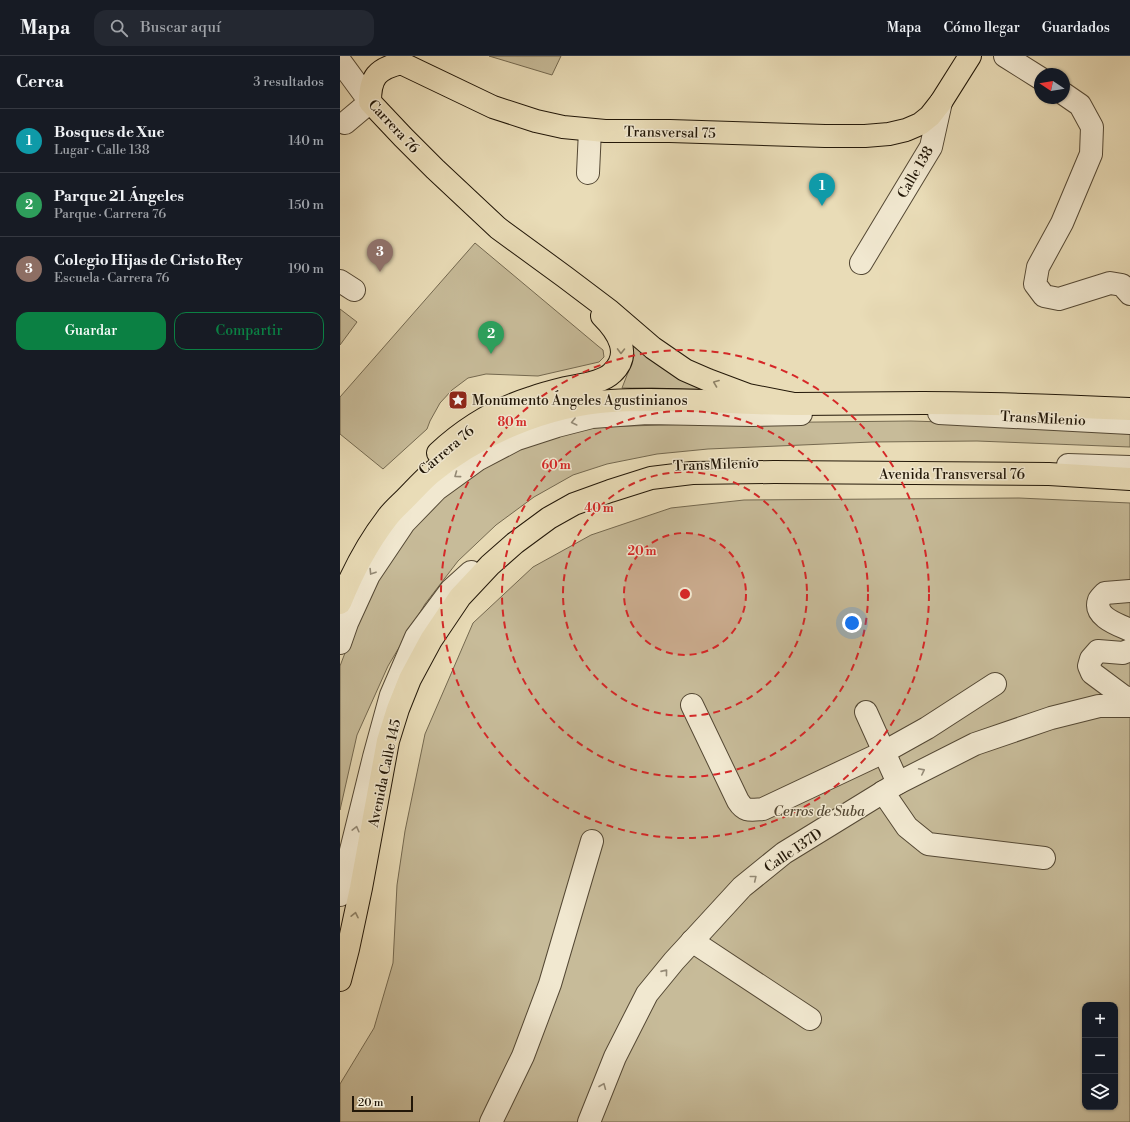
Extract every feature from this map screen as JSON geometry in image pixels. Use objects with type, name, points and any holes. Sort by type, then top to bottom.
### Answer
[{"type":"main road","name":"Calle 138","points":[[942,102],[970,56]]},
{"type":"main road","name":"Transversal 75","points":[[370,102],[372,82],[377,74],[395,60],[493,107],[536,121],[563,127],[590,130],[670,130],[825,136],[865,136],[889,134],[906,130],[920,124],[930,116],[942,102]]},
{"type":"main road","name":"Carrera 76","points":[[370,102],[435,170],[498,228],[610,311],[653,348],[685,370],[708,380],[748,395],[794,404]]},
{"type":"main road","name":"Carrera 76","points":[[388,517],[404,489],[419,470],[470,427],[509,406],[532,397],[600,380],[612,373],[621,361],[622,346],[616,332],[565,277]]},
{"type":"main road","points":[[340,603],[348,583],[363,556],[388,517],[430,474],[484,438],[524,421],[579,405],[610,401],[655,400],[794,404],[925,403],[1130,409]]},
{"type":"main road","name":"Avenida Transversal 76","points":[[774,472],[1049,474],[1130,479]]},
{"type":"main road","name":"Avenida Calle 145","points":[[340,980],[359,896],[388,741],[398,709],[410,679],[431,640],[460,597],[490,565],[515,543],[549,518],[574,504],[651,478],[692,473],[774,472]]},
{"type":"street","points":[[1005,56],[1034,74]]},
{"type":"street","name":"Carrera 76","points":[[340,61],[370,102]]},
{"type":"street","points":[[1070,98],[1080,105],[1092,127],[1090,154],[1062,223],[1038,267],[1035,284],[1044,296],[1060,298],[1110,283],[1122,285],[1130,294]]},
{"type":"street","points":[[345,123],[370,102]]},
{"type":"street","name":"Calle 138","points":[[860,263],[930,147],[942,102]]},
{"type":"street","points":[[588,173],[590,130]]},
{"type":"street","name":"TransMilenio","points":[[340,643],[347,623],[369,575],[404,523],[437,489],[477,460],[517,439],[557,426],[592,417],[647,413],[752,415],[929,412],[1130,423]]},
{"type":"street","name":"TransMilenio","points":[[340,894],[391,695],[416,637],[457,585],[520,528],[556,503],[621,476],[654,468],[691,462],[1019,463],[1130,467]]},
{"type":"street","points":[[1130,592],[1105,593],[1099,601],[1099,612],[1105,618],[1130,630]]},
{"type":"street","points":[[1130,650],[1123,653],[1098,651],[1091,659],[1089,666],[1092,673],[1123,696],[1130,699]]},
{"type":"street","points":[[692,705],[738,801],[742,808],[750,810],[763,809],[884,752],[928,728],[995,684]]},
{"type":"street","name":"Calle 137D","points":[[589,1122],[615,1057],[647,994],[674,961],[742,887],[784,853],[890,788],[975,744],[1051,718],[1099,706],[1130,706]]},
{"type":"street","points":[[866,712],[884,752],[890,788],[907,826],[928,844],[1044,858]]},
{"type":"street","points":[[491,1122],[523,1056],[550,984],[592,841]]},
{"type":"street","points":[[692,942],[810,1019]]},
{"type":"green space","points":[[489,56],[561,56],[552,75]]},
{"type":"green space","points":[[475,243],[603,350],[604,357],[599,362],[538,376],[486,374],[468,378],[452,390],[440,403],[427,429],[383,469],[340,434],[340,397]]},
{"type":"green space","points":[[340,309],[357,322],[340,345]]},
{"type":"green space","points":[[632,345],[701,389],[622,388],[629,370]]},
{"type":"green space","points":[[911,421],[1130,429],[1130,447],[977,441],[872,442],[708,449],[657,454],[607,464],[573,475],[534,497],[496,525],[458,561],[425,604],[388,666],[357,735],[340,810],[340,666],[366,598],[399,541],[449,489],[510,452],[560,435],[595,427],[731,423]]},
{"type":"green space","name":"Cerros de Suba","points":[[1019,498],[1130,503],[1130,1122],[340,1122],[340,1084],[374,1028],[393,963],[397,885],[405,831],[425,734],[473,623],[533,567],[591,535],[671,508],[744,500]]},
{"type":"place","name":"Bosques de Xue","points":[[822,206]]},
{"type":"place","name":"Colegio Hijas de Cristo Rey","points":[[380,272]]},
{"type":"place","name":"Parque 21 Ángeles","points":[[491,354]]},
{"type":"place","name":"Monumento Ángeles Agustinianos","points":[[458,400]]}]
